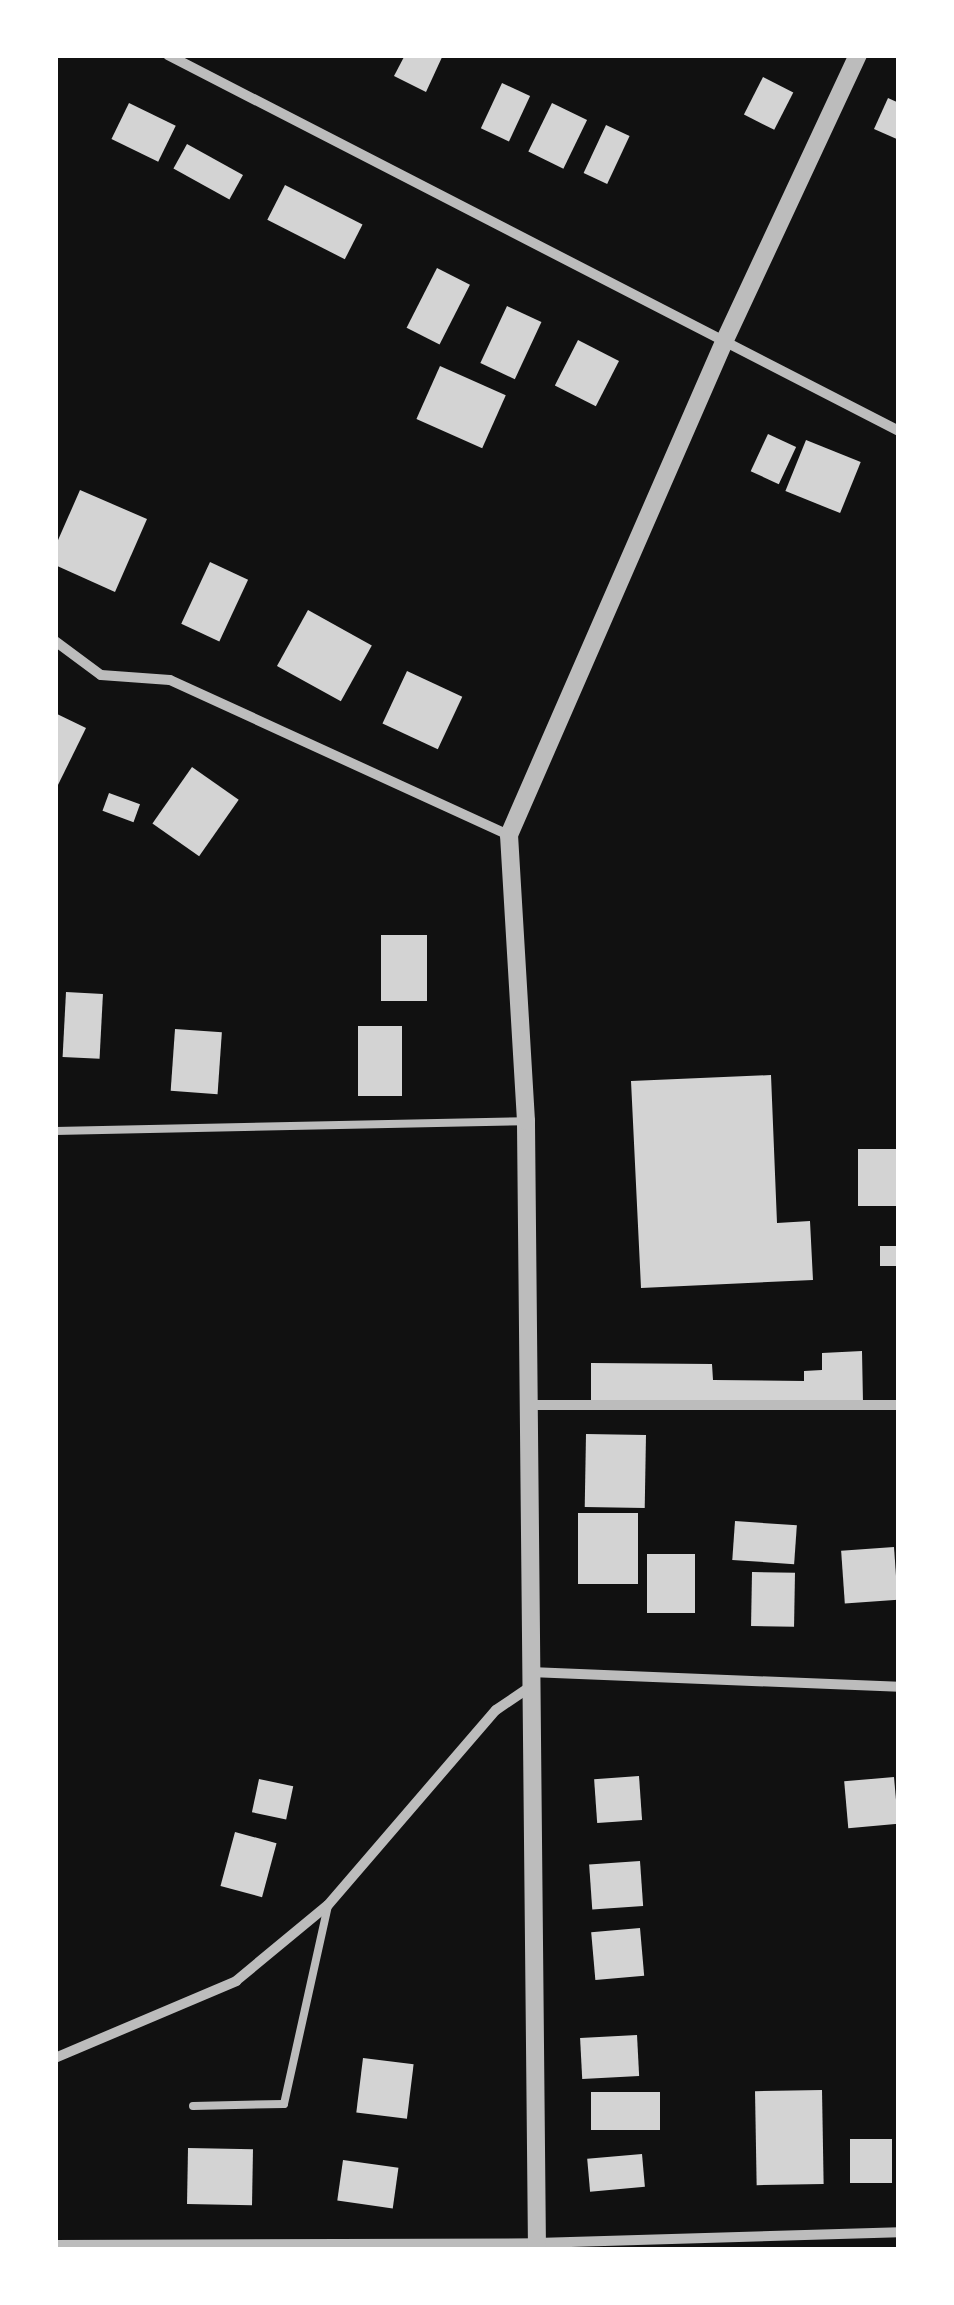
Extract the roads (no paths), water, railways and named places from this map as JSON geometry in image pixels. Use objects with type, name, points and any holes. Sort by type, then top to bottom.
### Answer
[{"type":"street","points":[[168,55],[899,432]]},
{"type":"street","points":[[537,2247],[526,1121],[509,835],[724,342],[858,55]]},
{"type":"street","points":[[55,641],[101,676],[170,680],[509,835]]},
{"type":"street","points":[[528,1405],[899,1405]]},
{"type":"street","points":[[55,2058],[236,1981],[328,1904],[496,1710],[530,1679],[899,1687]]},
{"type":"street","points":[[55,2245],[537,2247],[899,2232]]},
{"type":"lane","points":[[55,1131],[526,1121]]},
{"type":"lane","points":[[193,2106],[284,2104],[328,1904]]}]
